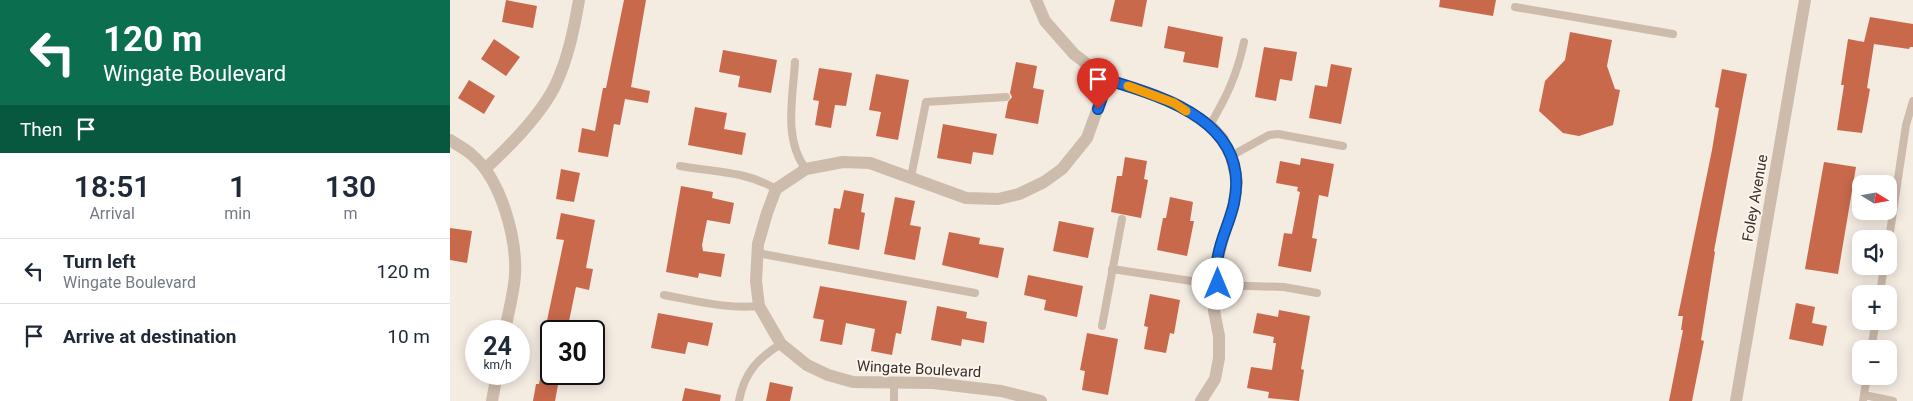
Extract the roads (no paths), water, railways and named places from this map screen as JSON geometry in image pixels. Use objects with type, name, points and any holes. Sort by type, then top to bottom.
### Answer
[{"type":"street","points":[[485,169],[528,126],[555,86],[571,41],[579,0]]},
{"type":"street","points":[[1036,0],[1045,21],[1074,54],[1108,80],[1174,103],[1210,125],[1222,138],[1231,156],[1237,181],[1234,204],[1217,262],[1218,284],[1214,311],[1219,336],[1219,358],[1215,379],[1201,401]]},
{"type":"street","name":"Foley Avenue","points":[[1736,401],[1804,0]]},
{"type":"street","points":[[776,189],[806,170],[843,162],[870,163],[966,198],[998,199],[1019,194],[1044,182],[1062,169],[1088,138],[1108,80]]},
{"type":"street","points":[[450,140],[472,155],[485,169],[507,214],[514,243],[515,275],[507,320]]},
{"type":"street","name":"Wingate Boulevard","points":[[776,189],[764,220],[758,244],[756,281],[760,306],[781,344],[807,365],[828,375],[853,382],[933,383],[1002,391],[1041,401]]},
{"type":"street","points":[[492,401],[495,385]]},
{"type":"lane","points":[[1514,8],[1673,34]]},
{"type":"lane","points":[[1210,125],[1229,93],[1244,42]]},
{"type":"lane","points":[[796,62],[791,124],[793,143],[798,159],[806,170]]},
{"type":"lane","points":[[911,177],[926,102],[1006,97]]},
{"type":"lane","points":[[1890,230],[1906,125],[1913,101]]},
{"type":"lane","points":[[1231,156],[1269,135],[1278,134],[1343,146]]},
{"type":"lane","points":[[680,166],[735,174],[760,180],[776,189]]},
{"type":"lane","points":[[1102,326],[1122,218]]},
{"type":"lane","points":[[757,253],[975,293]]},
{"type":"lane","points":[[1112,269],[1218,284],[1284,287],[1317,293]]},
{"type":"lane","points":[[664,295],[739,308],[760,306]]},
{"type":"lane","points":[[739,401],[750,372],[762,356],[781,344]]},
{"type":"lane","points":[[894,383],[894,401]]},
{"type":"lane","points":[[1866,385],[1864,398],[1893,401]]}]
